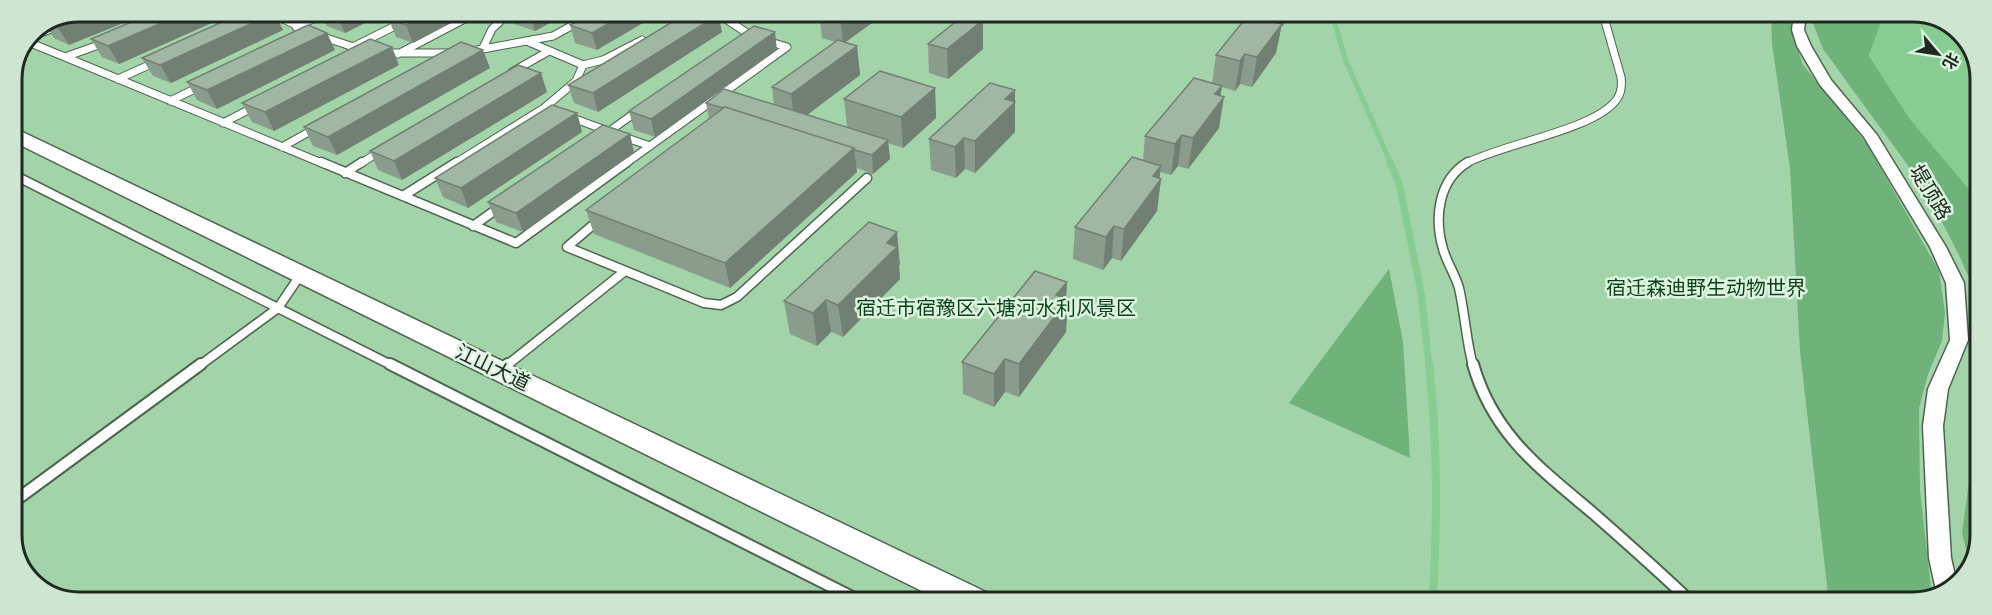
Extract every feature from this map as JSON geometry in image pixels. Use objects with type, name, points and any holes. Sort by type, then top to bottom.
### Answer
[{"type":"main road","name":"江山大道","points":[[22,138],[954,592]]},
{"type":"street","name":"堤顶路","points":[[1799,22],[1798,30],[1804,46],[1825,82],[1870,135],[1938,247],[1954,283],[1959,340],[1938,389],[1933,426],[1940,558],[1945,582]]},
{"type":"lane","points":[[287,22],[351,48],[367,51],[357,56]]},
{"type":"lane","points":[[296,27],[306,22]]},
{"type":"lane","points":[[351,48],[403,22]]},
{"type":"lane","points":[[396,55],[457,22]]},
{"type":"lane","points":[[482,50],[487,35],[495,22]]},
{"type":"lane","points":[[378,52],[396,55],[482,50],[553,36],[579,22]]},
{"type":"lane","points":[[35,45],[516,243],[787,47],[747,36],[734,22]]},
{"type":"lane","points":[[1606,22],[1622,86],[1616,100],[1598,115],[1576,126],[1487,153],[1458,168],[1447,184],[1442,198],[1438,216],[1439,234],[1459,289],[1472,358],[1480,386],[1522,452],[1680,592]]},
{"type":"lane","points":[[302,38],[312,33]]},
{"type":"lane","points":[[738,42],[747,36]]},
{"type":"lane","points":[[529,42],[583,65],[603,60],[647,37]]},
{"type":"lane","points":[[65,57],[76,55],[117,38]]},
{"type":"lane","points":[[508,75],[549,51]]},
{"type":"lane","points":[[432,64],[452,53]]},
{"type":"lane","points":[[118,79],[170,55]]},
{"type":"lane","points":[[403,196],[544,108],[576,81],[583,65]]},
{"type":"lane","points":[[170,100],[210,81]]},
{"type":"lane","points":[[223,123],[264,102]]},
{"type":"lane","points":[[599,138],[646,106]]},
{"type":"lane","points":[[544,108],[650,147]]},
{"type":"lane","points":[[282,147],[322,125]]},
{"type":"lane","points":[[345,172],[385,148]]},
{"type":"lane","points":[[606,214],[567,247],[704,303],[721,305],[730,301],[867,178]]},
{"type":"lane","points":[[22,179],[842,592]]},
{"type":"lane","points":[[473,226],[512,199]]},
{"type":"lane","points":[[500,371],[625,271]]},
{"type":"lane","points":[[23,495],[278,308],[301,274]]},
{"type":"green space","name":"宿迁市宿豫区六塘河水利风景区","points":[[80,22],[1912,22],[1927,24],[1944,32],[1958,45],[1964,54],[1969,76],[1970,536],[1968,550],[1960,567],[1947,581],[1938,587],[1920,592],[65,591],[48,583],[32,567],[24,550],[23,539],[22,80],[27,58],[39,39],[48,32]]},
{"type":"shaded area","points":[[1771,22],[1791,22],[1791,29],[1803,65],[1867,144],[1939,271],[1945,313],[1942,341],[1928,374],[1919,408],[1920,490],[1931,589],[1920,592],[1828,592],[1800,351],[1790,168],[1772,44]]},
{"type":"shaded area","points":[[1813,22],[1881,22],[1869,56],[1910,119],[1969,189],[1969,279],[1925,189],[1823,49]]},
{"type":"shaded area","points":[[1881,22],[1927,24],[1944,32],[1958,45],[1964,54],[1969,76],[1969,189],[1910,119],[1869,56]]},
{"type":"shaded area","points":[[1389,269],[1403,342],[1410,458],[1289,403]]},
{"type":"shaded area","points":[[1970,474],[1970,536],[1967,553],[1962,533]]},
{"type":"building","points":[[131,22],[164,22],[108,46],[91,39]]},
{"type":"building","points":[[222,22],[254,22],[160,65],[142,58]]},
{"type":"building","points":[[396,22],[412,22],[406,25]]},
{"type":"building","points":[[576,22],[611,22],[592,33],[570,25]]},
{"type":"building","points":[[672,22],[707,22],[593,93],[568,85]]},
{"type":"building","points":[[955,22],[981,22],[947,49],[928,44]]},
{"type":"building","points":[[1243,22],[1282,24],[1257,57],[1245,54],[1240,61],[1216,55]]},
{"type":"building","points":[[308,25],[327,33],[207,90],[187,82]]},
{"type":"building","points":[[754,26],[775,32],[651,119],[629,111]]},
{"type":"building","points":[[370,39],[392,47],[265,112],[242,103]]},
{"type":"building","points":[[838,40],[857,46],[791,94],[772,87]]},
{"type":"building","points":[[461,42],[483,50],[328,137],[304,127]]},
{"type":"building","points":[[518,65],[541,73],[394,161],[370,151]]},
{"type":"building","points":[[880,71],[935,88],[901,117],[844,99]]},
{"type":"building","points":[[1194,78],[1222,86],[1215,94],[1224,97],[1193,138],[1182,135],[1175,144],[1145,136]]},
{"type":"building","points":[[990,83],[1015,90],[1005,99],[1015,102],[975,141],[964,138],[955,147],[929,139]]},
{"type":"building","points":[[724,89],[888,140],[872,155],[725,107],[706,103]]},
{"type":"building","points":[[552,105],[577,113],[461,188],[435,178]]},
{"type":"building","points":[[725,107],[854,148],[725,263],[586,210]]},
{"type":"building","points":[[603,125],[630,134],[516,213],[488,202]]},
{"type":"building","points":[[1132,157],[1161,166],[1153,176],[1161,179],[1124,229],[1114,226],[1106,237],[1075,227]]},
{"type":"building","points":[[869,222],[897,232],[887,243],[897,247],[838,305],[826,300],[813,313],[784,301]]},
{"type":"building","points":[[1035,271],[1067,282],[1056,295],[1068,299],[1019,364],[1005,359],[994,374],[962,362]]},
{"type":"waterway","points":[[1334,22],[1346,61],[1391,164]]},
{"type":"waterway","points":[[1390,162],[1399,183],[1421,292],[1429,366]]},
{"type":"waterway","points":[[1429,364],[1436,483],[1433,592]]},
{"type":"park label","name":"宿迁森迪野生动物世界","points":[[1706,287]]}]
